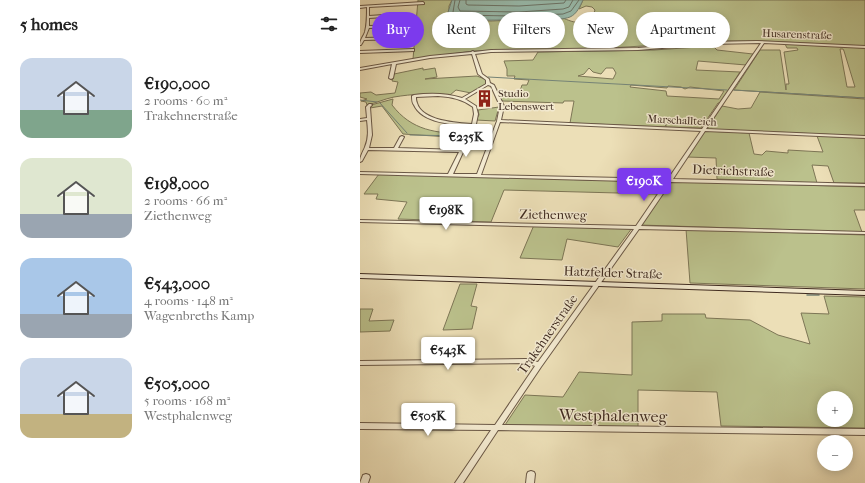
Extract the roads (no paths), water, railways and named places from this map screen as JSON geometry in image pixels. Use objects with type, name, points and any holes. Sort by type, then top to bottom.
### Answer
[{"type":"street","points":[[360,7],[423,3]]},
{"type":"street","points":[[360,44],[364,40],[368,28],[368,6]]},
{"type":"street","points":[[368,17],[372,17]]},
{"type":"street","points":[[368,28],[372,28]]},
{"type":"street","points":[[364,40],[372,40]]},
{"type":"street","name":"Husarenstraße","points":[[360,69],[473,52],[638,49],[710,43],[764,42],[865,47]]},
{"type":"street","name":"Trakehnerstraße","points":[[459,483],[539,365],[638,227],[669,179],[764,42]]},
{"type":"street","points":[[360,52],[413,50]]},
{"type":"street","points":[[473,52],[480,74],[488,80],[488,84],[492,85],[502,106],[499,121],[479,175]]},
{"type":"street","points":[[391,78],[394,64]]},
{"type":"street","points":[[462,99],[488,84]]},
{"type":"street","points":[[450,175],[476,116],[475,107],[462,99],[445,95],[414,96],[413,102],[422,113],[434,119],[456,124],[472,125]]},
{"type":"street","points":[[361,159],[368,149],[371,137],[368,107],[370,105]]},
{"type":"street","points":[[360,120],[369,119]]},
{"type":"street","name":"Marschallteich","points":[[499,121],[865,137]]},
{"type":"street","points":[[396,149],[402,137]]},
{"type":"street","points":[[368,149],[460,151]]},
{"type":"street","name":"Dietrichstraße","points":[[360,173],[669,179],[865,185]]},
{"type":"street","name":"Ziethenweg","points":[[360,221],[865,234]]},
{"type":"street","name":"Hatzfelder Straße","points":[[360,276],[865,293]]},
{"type":"street","points":[[360,363],[526,361],[539,365]]},
{"type":"street","name":"Westphalenweg","points":[[360,426],[865,432]]},
{"type":"street","points":[[530,483],[531,474]]},
{"type":"water","points":[[452,0],[583,0],[576,12],[573,12],[572,16],[565,19],[565,12],[498,12],[498,20],[490,20],[490,12],[448,12]]},
{"type":"waterway","points":[[488,77],[727,90]]},
{"type":"waterway","points":[[733,90],[865,98]]},
{"type":"waterway","points":[[360,100],[377,102]]},
{"type":"waterway","points":[[380,103],[407,133]]},
{"type":"waterway","points":[[410,135],[466,136]]},
{"type":"waterway","points":[[471,137],[487,137]]},
{"type":"waterway","points":[[807,295],[819,295]]},
{"type":"place","name":"Studio Lebenswert","points":[[485,99]]}]
